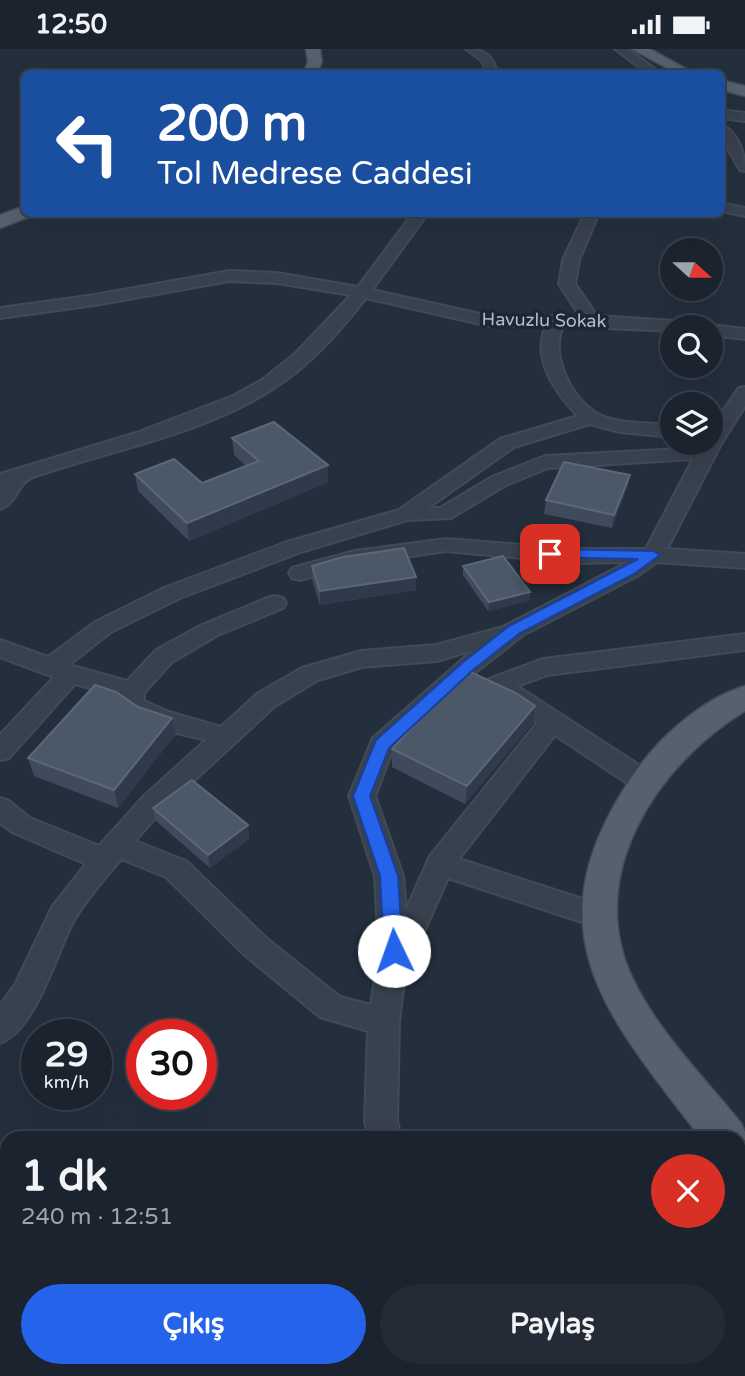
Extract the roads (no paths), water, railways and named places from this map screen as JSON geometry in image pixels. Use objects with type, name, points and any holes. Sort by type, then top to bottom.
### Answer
[{"type":"main road","points":[[311,70],[315,62],[313,49]]},
{"type":"main road","points":[[639,49],[681,70]]},
{"type":"main road","points":[[725,86],[745,91]]},
{"type":"main road","points":[[0,205],[21,200]]},
{"type":"main road","points":[[0,222],[21,213]]},
{"type":"main road","points":[[721,1131],[634,1015],[612,975],[603,943],[600,916],[607,862],[629,805],[645,782],[685,737],[745,697]]},
{"type":"street","points":[[472,49],[487,59],[491,70]]},
{"type":"street","points":[[620,50],[650,70]]},
{"type":"street","points":[[725,114],[745,117]]},
{"type":"street","points":[[725,133],[745,167]]},
{"type":"street","points":[[725,208],[745,212]]},
{"type":"street","points":[[0,480],[119,445],[211,413],[250,395],[282,374],[316,345],[418,217]]},
{"type":"street","points":[[590,217],[571,260],[567,284],[592,321]]},
{"type":"street","name":"Havuzlu Sokak","points":[[0,313],[82,302],[229,276],[277,278],[360,292],[489,321],[592,321],[660,325]]},
{"type":"street","points":[[556,322],[548,334],[549,354],[571,399],[590,418],[620,426],[660,430]]},
{"type":"street","points":[[723,331],[745,334]]},
{"type":"street","points":[[723,424],[745,392]]},
{"type":"street","points":[[407,515],[507,443],[590,418]]},
{"type":"street","points":[[0,751],[61,670],[103,627],[172,593],[294,547],[407,515],[444,514],[499,481],[545,462],[660,447]]},
{"type":"street","points":[[0,1029],[26,994],[62,915],[110,852],[152,804],[266,700],[310,674],[361,659],[437,653],[514,630],[618,577],[653,555],[704,455]]},
{"type":"street","points":[[0,503],[22,474]]},
{"type":"street","points":[[300,573],[355,558],[446,545],[576,555],[653,555],[745,561]]},
{"type":"street","points":[[225,737],[161,719],[132,705],[132,691],[164,656],[210,630],[275,603]]},
{"type":"street","points":[[384,1131],[381,1121],[384,1022],[393,941],[389,876],[362,796],[382,744],[468,666],[514,630]]},
{"type":"street","points":[[497,685],[543,667],[745,642]]},
{"type":"street","points":[[0,648],[132,691]]},
{"type":"street","points":[[468,666],[645,782]]},
{"type":"street","points":[[393,941],[413,926],[440,864],[552,721]]},
{"type":"street","points":[[0,809],[21,825],[176,870],[256,947],[331,1008],[384,1022]]},
{"type":"street","points":[[440,864],[600,916]]}]
